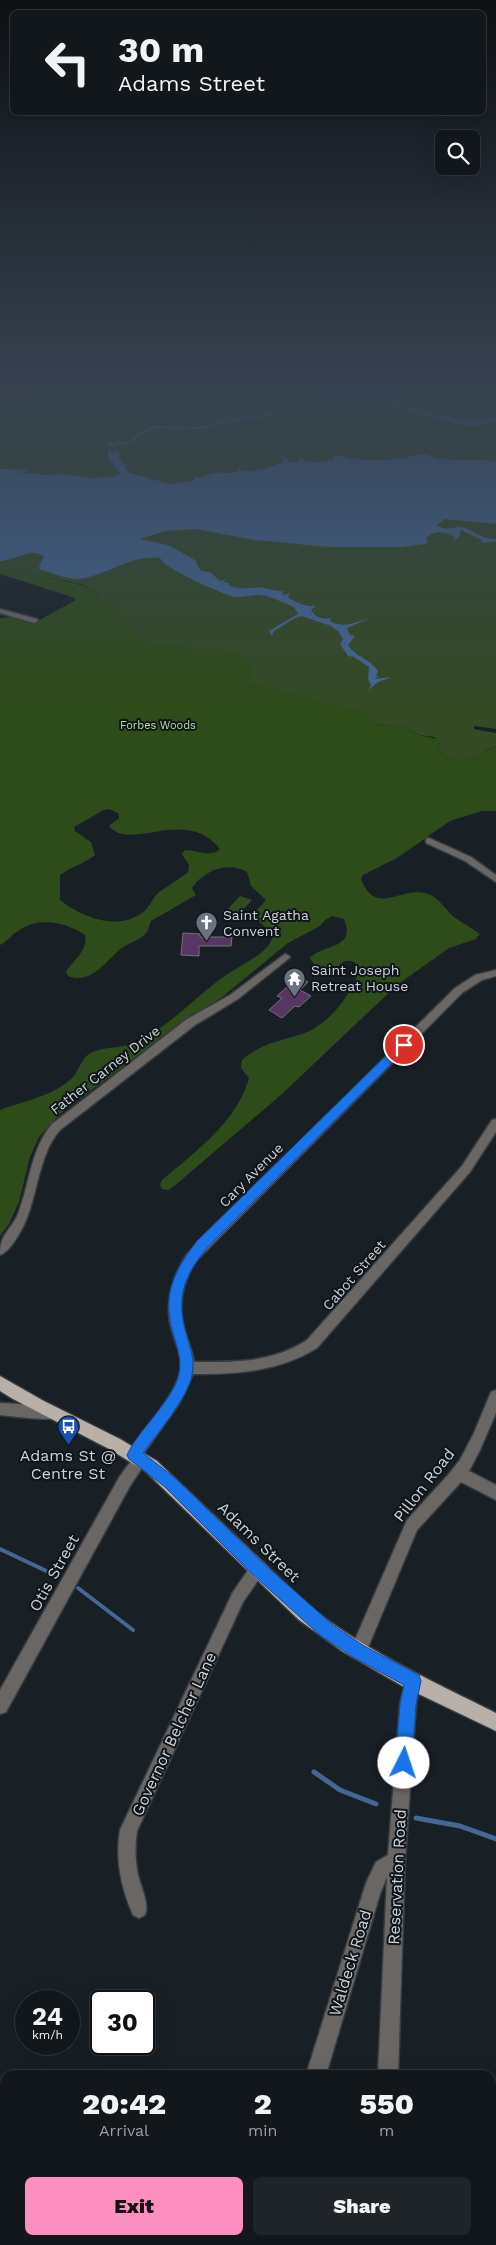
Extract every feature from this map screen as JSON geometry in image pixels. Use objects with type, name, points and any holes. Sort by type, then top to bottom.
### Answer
[{"type":"main road","name":"Adams Street","points":[[0,1383],[138,1457],[170,1483],[321,1626],[358,1652],[496,1722]]},
{"type":"street","points":[[0,611],[34,621]]},
{"type":"street","points":[[429,841],[468,858],[496,879]]},
{"type":"street","name":"Father Carney Drive","points":[[0,1250],[21,1220],[43,1144],[56,1127],[191,1022],[234,997],[286,958]]},
{"type":"street","name":"Cary Avenue","points":[[188,1368],[186,1350],[176,1321],[175,1303],[180,1278],[191,1258],[458,991],[479,977],[496,972]]},
{"type":"street","name":"Cabot Street","points":[[188,1368],[236,1368],[263,1365],[295,1355],[312,1344],[466,1169],[496,1123]]},
{"type":"street","points":[[138,1457],[178,1391],[188,1368]]},
{"type":"street","name":"Pillon Road","points":[[358,1652],[412,1525],[459,1473],[469,1456],[496,1396]]},
{"type":"street","points":[[0,1409],[37,1411],[63,1418]]},
{"type":"street","name":"Otis Street","points":[[0,1706],[138,1457]]},
{"type":"street","points":[[459,1473],[496,1493]]},
{"type":"street","name":"Governor Belcher Lane","points":[[139,1910],[127,1869],[126,1843],[129,1830],[238,1597],[258,1568]]},
{"type":"street","name":"Reservation Road","points":[[388,2070],[396,1861],[408,1704],[413,1681]]},
{"type":"street","name":"Waldeck Road","points":[[318,2070],[375,1883],[383,1867],[388,1863],[396,1861]]},
{"type":"green space","name":"Forbes Woods","points":[[0,496],[496,496],[496,729],[474,726],[474,729],[496,733],[496,746],[467,760],[453,760],[438,751],[440,743],[434,737],[419,735],[404,727],[377,724],[70,756],[98,594],[90,587],[80,584],[0,568]]},
{"type":"green space","name":"Forbes Woods","points":[[0,567],[90,587],[98,594],[100,604],[105,606],[113,605],[118,609],[134,634],[144,641],[158,645],[230,651],[243,659],[254,671],[253,675],[247,679],[252,683],[331,705],[356,709],[365,713],[370,720],[377,724],[404,727],[419,735],[437,739],[440,743],[438,751],[453,760],[467,760],[496,746],[496,811],[482,811],[450,821],[397,858],[363,875],[361,879],[367,890],[374,897],[382,899],[418,892],[432,896],[454,917],[480,934],[476,939],[449,948],[397,985],[282,1094],[173,1187],[168,1190],[162,1189],[160,1185],[162,1180],[201,1147],[235,1109],[249,1078],[241,1068],[242,1060],[263,1047],[312,1030],[338,1008],[351,989],[360,969],[358,965],[348,961],[342,963],[337,970],[331,972],[314,964],[310,958],[342,941],[346,936],[347,929],[344,919],[332,916],[320,926],[288,943],[221,998],[187,1019],[61,1113],[39,1137],[30,1157],[19,1202],[9,1224],[0,1236],[0,1110],[45,1095],[62,1086],[73,1077],[85,1057],[89,1054],[103,1049],[128,1045],[157,1030],[219,980],[261,953],[269,945],[273,935],[253,915],[266,900],[251,886],[247,872],[232,867],[224,867],[203,876],[192,888],[196,895],[151,921],[145,935],[120,949],[103,966],[90,975],[76,978],[68,976],[66,972],[80,955],[84,946],[85,935],[61,924],[52,922],[34,923],[13,934],[0,945],[0,618],[12,617],[34,623],[76,600],[72,597],[0,574]],"holes":[[[110,809],[119,814],[119,818],[109,826],[118,833],[130,835],[159,831],[191,831],[206,836],[220,849],[212,853],[185,850],[182,854],[189,865],[188,872],[156,895],[142,913],[122,921],[100,920],[78,912],[60,900],[60,875],[95,855],[91,842],[75,831],[74,827],[104,810]]]},
{"type":"green space","points":[[240,896],[252,900],[236,917],[224,913]]},
{"type":"water","points":[[0,496],[496,496],[496,524],[445,519],[437,525],[445,528],[462,527],[484,537],[496,539],[496,541],[475,544],[482,542],[482,540],[461,530],[459,537],[453,541],[455,537],[436,533],[426,538],[428,542],[425,544],[402,547],[329,547],[255,540],[195,529],[165,531],[140,539],[168,545],[195,560],[200,570],[211,573],[220,581],[227,579],[223,582],[229,583],[229,585],[234,587],[267,588],[284,591],[283,595],[290,593],[288,597],[291,599],[305,605],[316,606],[311,610],[317,616],[331,618],[330,621],[335,623],[345,625],[370,618],[347,628],[350,635],[355,636],[348,645],[375,667],[378,671],[376,676],[379,676],[374,679],[392,677],[378,682],[368,690],[371,685],[368,679],[369,667],[354,657],[348,656],[340,644],[343,639],[338,631],[331,626],[302,616],[295,618],[274,631],[272,636],[269,631],[298,614],[294,607],[262,595],[231,596],[180,573],[160,558],[138,559],[98,574],[77,579],[62,577],[39,569],[44,557],[39,554],[28,553],[0,561]]},
{"type":"building","name":"Saint Agatha Convent","points":[[183,933],[200,934],[200,937],[232,937],[231,946],[199,946],[199,956],[181,955]]},
{"type":"building","name":"Saint Joseph Retreat House","points":[[298,977],[308,982],[300,990],[311,996],[299,1007],[295,1006],[282,1018],[269,1010],[282,998],[277,996]]},
{"type":"waterway","points":[[0,1549],[57,1576]]},
{"type":"waterway","points":[[78,1588],[133,1630]]},
{"type":"waterway","points":[[314,1772],[340,1790],[376,1804]]},
{"type":"waterway","points":[[416,1818],[460,1826],[496,1839]]},
{"type":"place","name":"Saint Agatha Convent","points":[[207,942]]},
{"type":"place","name":"Saint Joseph Retreat House","points":[[295,997]]},
{"type":"place","name":"Adams St @ Centre St","points":[[68,1445]]},
{"type":"route","points":[[404,1045],[202,1245],[187,1264],[175,1294],[176,1321],[186,1350],[188,1368],[186,1376],[173,1400],[134,1455],[151,1466],[170,1483],[327,1631],[358,1652],[413,1681],[408,1704],[404,1763]]}]
